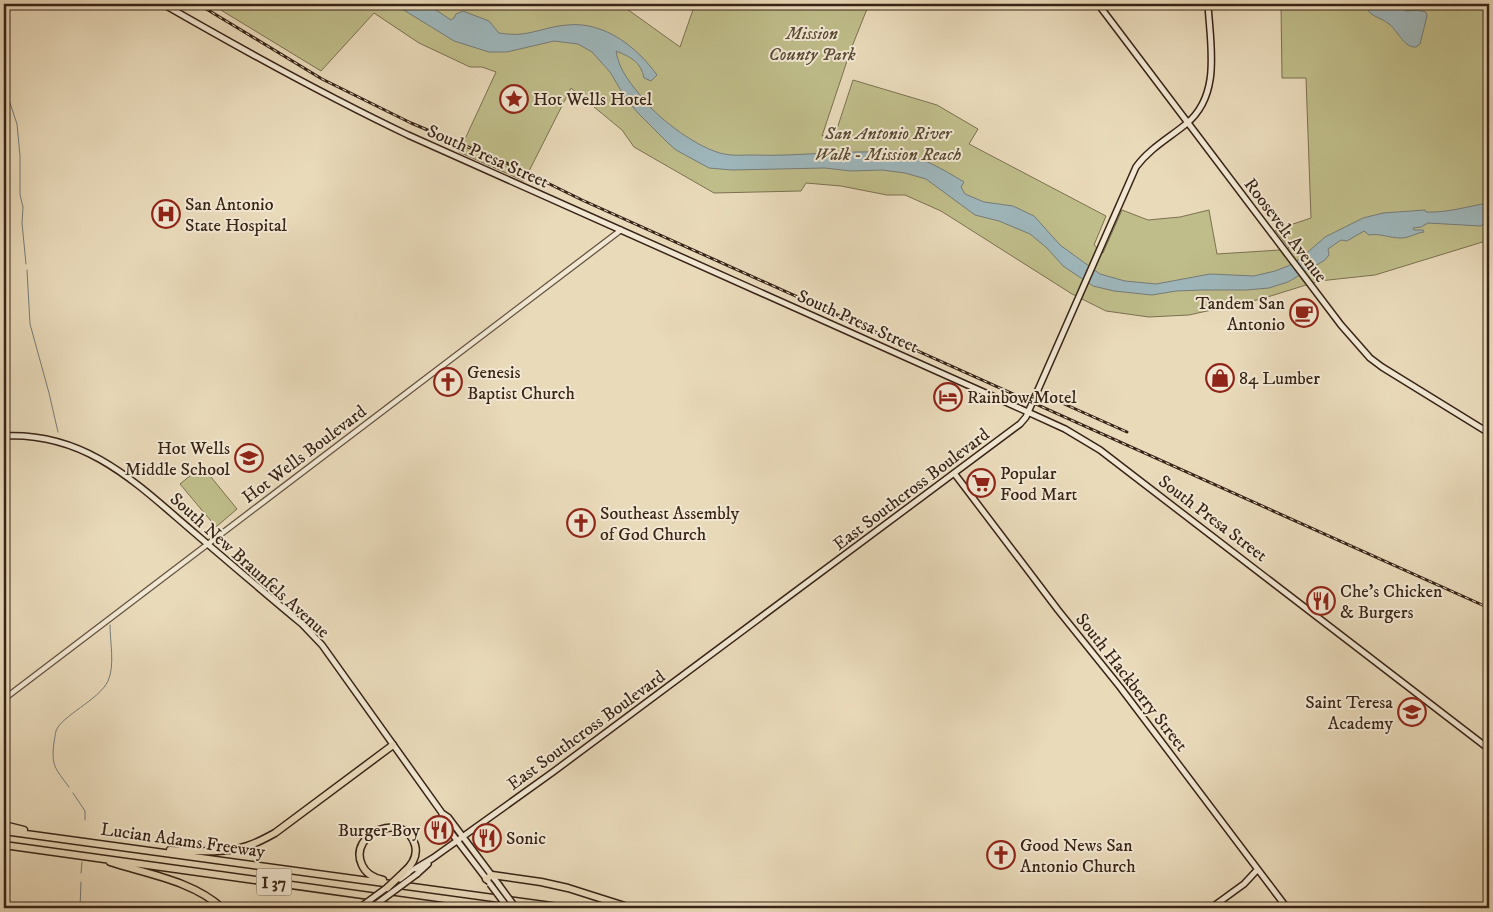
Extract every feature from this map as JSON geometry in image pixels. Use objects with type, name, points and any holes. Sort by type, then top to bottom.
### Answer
[{"type":"highway","points":[[112,846],[190,851],[231,850],[247,846],[275,833],[393,745]]},
{"type":"highway","points":[[4,825],[55,838]]},
{"type":"highway","points":[[386,888],[406,873],[413,862],[416,850],[414,842],[406,832],[395,827],[385,827],[376,831],[364,841],[360,852],[360,861],[363,867],[371,876],[379,879],[421,888]]},
{"type":"highway","name":"Lucian Adams Freeway","points":[[4,831],[566,908]]},
{"type":"highway","name":"Lucian Adams Freeway","points":[[4,846],[92,856],[456,908]]},
{"type":"highway","points":[[92,856],[186,886],[207,896],[222,908]]},
{"type":"highway","points":[[489,880],[541,882],[568,888],[631,908]]},
{"type":"main road","name":"South Presa Street","points":[[163,4],[284,73],[343,104],[445,152],[1065,429],[1100,450],[1489,749]]},
{"type":"main road","name":"Roosevelt Avenue","points":[[1098,4],[1340,325],[1370,358],[1405,382],[1489,433]]},
{"type":"main road","name":"East Southcross Boulevard","points":[[406,873],[458,841],[682,677],[1020,424],[1136,167],[1145,155],[1187,123],[1202,106],[1211,82],[1208,4]]},
{"type":"main road","name":"South New Braunfels Avenue","points":[[4,436],[51,440],[69,445],[105,461],[138,485],[302,624],[318,640],[442,813],[448,817],[463,837],[508,908]]},
{"type":"main road","name":"South Hackberry Street","points":[[954,473],[1288,908]]},
{"type":"main road","name":"South New Braunfels Avenue","points":[[442,813],[444,822],[458,841],[489,880],[499,885],[516,908]]},
{"type":"main road","name":"East Southcross Boulevard","points":[[371,908],[417,874],[433,858]]},
{"type":"main road","points":[[1211,908],[1244,884],[1257,870]]},
{"type":"main road","points":[[359,908],[386,888]]},
{"type":"street","name":"Hot Wells Boulevard","points":[[4,699],[621,230]]},
{"type":"green space","points":[[211,4],[620,4],[680,47],[695,4],[869,4],[851,49],[822,136],[835,135],[853,80],[937,105],[978,129],[969,144],[1106,216],[1094,245],[1103,253],[1122,210],[1148,220],[1180,217],[1209,210],[1217,254],[1289,248],[1275,230],[1311,218],[1306,78],[1282,78],[1281,4],[1489,4],[1489,240],[1375,275],[1319,281],[1261,299],[1189,315],[1149,317],[1106,311],[1072,294],[941,211],[905,195],[887,195],[841,186],[806,183],[801,191],[714,193],[634,147],[622,130],[571,88],[524,181],[459,152],[496,72],[482,67],[470,67],[419,43],[374,13],[321,71]]},
{"type":"green space","points":[[202,466],[237,509],[216,527],[180,484]]},
{"type":"water","points":[[394,4],[427,4],[451,20],[456,14],[463,11],[489,21],[499,33],[522,34],[567,25],[594,27],[618,38],[640,55],[657,75],[651,81],[644,78],[638,64],[616,51],[623,71],[651,108],[670,125],[703,146],[724,154],[734,155],[841,152],[904,154],[931,163],[964,182],[961,187],[965,194],[984,202],[1013,206],[1034,216],[1060,245],[1100,274],[1125,281],[1156,284],[1210,274],[1254,276],[1275,271],[1301,258],[1325,237],[1363,218],[1383,213],[1425,210],[1426,212],[1442,211],[1489,203],[1489,219],[1481,226],[1428,223],[1421,227],[1413,228],[1414,230],[1423,230],[1424,232],[1404,238],[1369,235],[1364,231],[1347,241],[1341,240],[1328,249],[1329,255],[1325,260],[1288,282],[1269,288],[1176,291],[1152,295],[1114,291],[1093,286],[1063,266],[1047,248],[1030,234],[999,221],[975,215],[926,179],[905,173],[882,170],[851,171],[825,168],[732,170],[709,168],[676,150],[668,143],[626,99],[610,72],[592,52],[578,44],[554,41],[507,52],[489,52],[454,41]]},
{"type":"water","points":[[1365,4],[1396,4],[1406,11],[1417,10],[1426,12],[1427,16],[1420,44],[1416,47],[1408,45],[1386,21],[1369,12]]},
{"type":"waterway","points":[[4,76],[6,91],[17,124],[20,156],[20,195],[23,207],[22,223],[26,264]]},
{"type":"waterway","points":[[27,270],[30,324],[58,432]]},
{"type":"waterway","points":[[69,787],[57,771],[54,762],[53,750],[56,732],[59,725],[97,695],[108,681],[112,661],[110,625]]},
{"type":"waterway","points":[[73,793],[85,811],[85,820]]},
{"type":"waterway","points":[[81,873],[82,862]]},
{"type":"waterway","points":[[80,908],[81,882]]},
{"type":"railway","points":[[198,4],[322,79],[411,123],[513,166],[582,200],[1489,608]]},
{"type":"railway","points":[[1024,396],[1053,399],[1127,432]]},
{"type":"place","name":"Hot Wells Hotel","points":[[514,99]]},
{"type":"place","name":"San Antonio State Hospital","points":[[166,214]]},
{"type":"place","name":"Tandem San Antonio","points":[[1304,313]]},
{"type":"place","name":"84 Lumber","points":[[1220,378]]},
{"type":"place","name":"Genesis Baptist Church","points":[[448,382]]},
{"type":"place","name":"Rainbow Motel","points":[[948,397]]},
{"type":"place","name":"Hot Wells Middle School","points":[[249,458]]},
{"type":"place","name":"Popular Food Mart","points":[[981,483]]},
{"type":"place","name":"Southeast Assembly of God Church","points":[[581,523]]},
{"type":"place","name":"Che's Chicken & Burgers","points":[[1321,601]]},
{"type":"place","name":"Saint Teresa Academy","points":[[1412,712]]},
{"type":"place","name":"Burger Boy","points":[[439,830]]},
{"type":"place","name":"Sonic","points":[[487,838]]},
{"type":"place","name":"Good News San Antonio Church","points":[[1001,855]]},
{"type":"park label","name":"Mission County Park","points":[[812,43]]},
{"type":"park label","name":"San Antonio River Walk - Mission Reach","points":[[888,143]]}]
